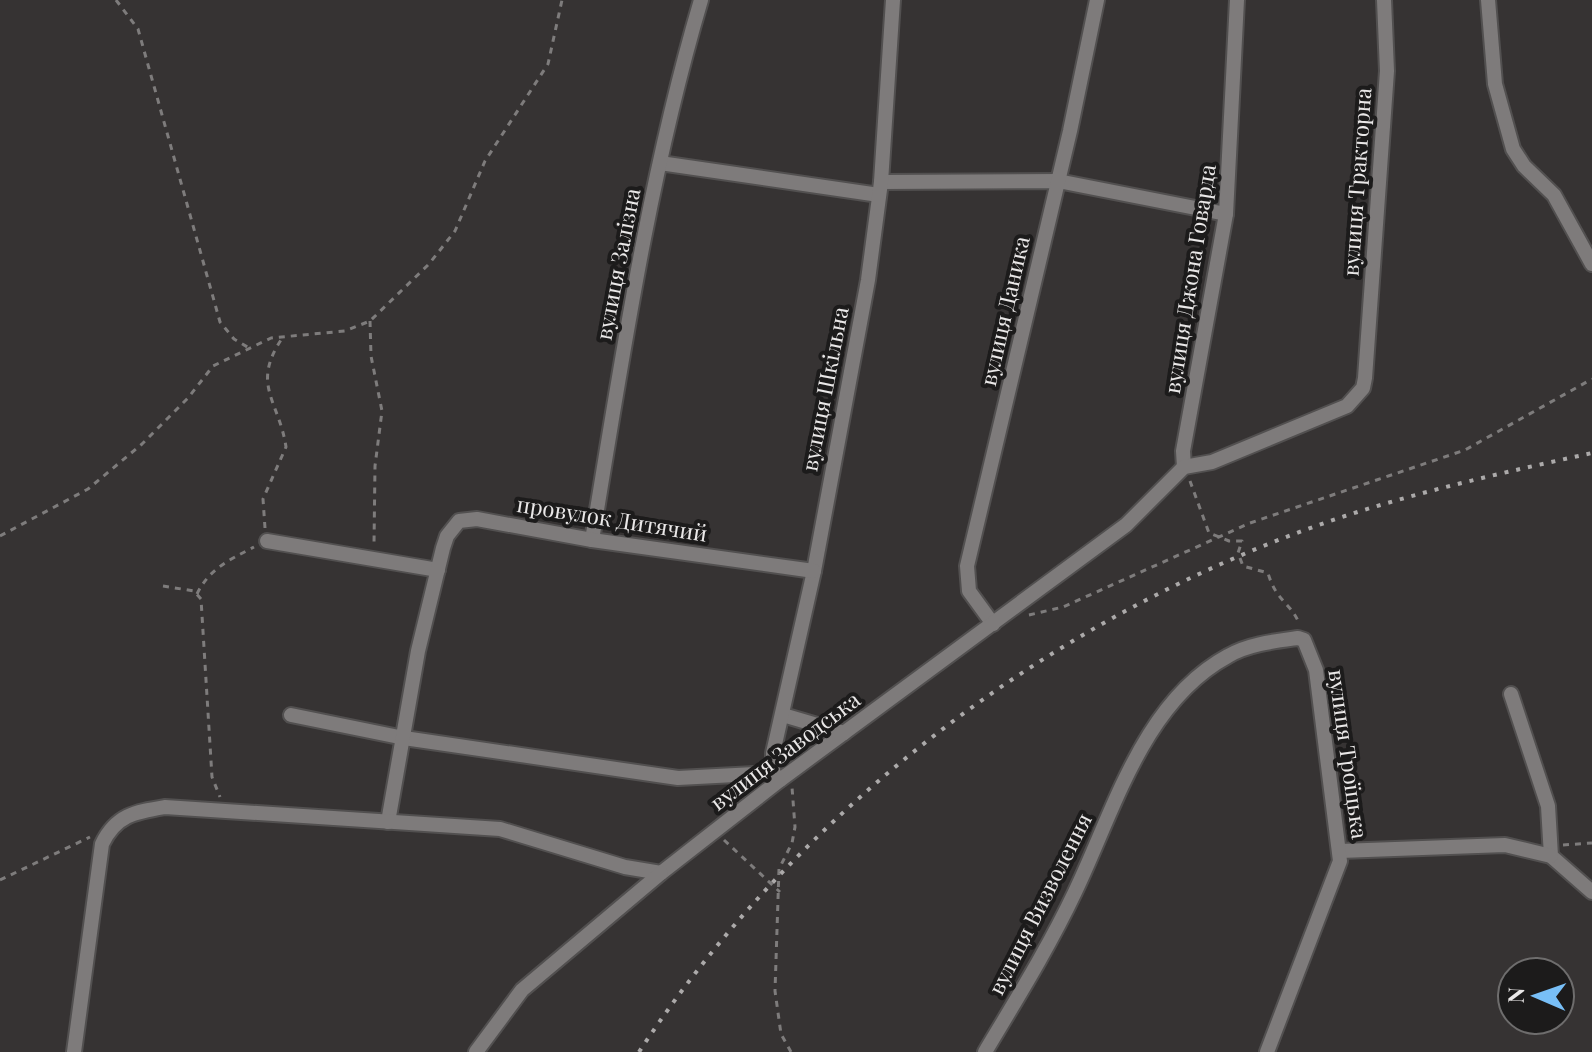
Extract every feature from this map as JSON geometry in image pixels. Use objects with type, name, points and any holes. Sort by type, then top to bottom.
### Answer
[{"type":"street","name":"вулиця Залізна","points":[[592,540],[629,316],[676,85],[701,0]]},
{"type":"street","name":"вулиця Шкільна","points":[[781,775],[773,753],[814,571],[868,280],[880,188],[893,0]]},
{"type":"street","name":"вулиця Даника","points":[[993,624],[969,591],[967,566],[1058,181],[1097,0]]},
{"type":"street","name":"вулиця Джона Говарда","points":[[1184,467],[1183,451],[1226,214],[1237,0]]},
{"type":"street","name":"вулиця Тракторна","points":[[1184,467],[1212,462],[1347,406],[1363,388],[1387,71],[1384,0]]},
{"type":"street","points":[[1488,0],[1495,84],[1513,149],[1524,166],[1554,195],[1592,264]]},
{"type":"street","points":[[660,163],[880,188],[1058,181],[1226,214]]},
{"type":"street","name":"вулиця Заводська","points":[[476,1052],[522,990],[661,873],[715,832],[781,775],[844,733],[1126,525],[1184,467]]},
{"type":"street","name":"провулок Дитячий","points":[[438,570],[452,527],[469,519],[592,540],[814,571]]},
{"type":"street","points":[[267,541],[438,570],[418,651],[388,822]]},
{"type":"street","name":"вулиця Визволення","points":[[985,1052],[1074,894],[1129,773],[1172,701],[1209,667],[1231,654],[1303,640]]},
{"type":"street","name":"вулиця Троїцька","points":[[1267,1052],[1335,881],[1340,851],[1316,670],[1303,640]]},
{"type":"street","points":[[1511,694],[1548,806],[1551,850]]},
{"type":"street","points":[[291,715],[404,738],[678,778],[781,775]]},
{"type":"street","points":[[783,715],[844,733]]},
{"type":"street","points":[[74,1052],[97,869],[110,828],[122,817],[165,807],[500,829],[625,867],[661,873]]},
{"type":"street","points":[[1340,851],[1505,845],[1551,850],[1592,892]]},
{"type":"path","points":[[116,0],[138,29],[220,322],[234,339],[249,348]]},
{"type":"path","points":[[0,536],[88,489],[142,444],[188,398],[213,366],[249,348],[283,337],[345,331],[370,321],[429,264],[455,231],[485,161],[548,64],[562,0]]},
{"type":"path","points":[[370,321],[371,356],[382,411],[375,466],[375,559]]},
{"type":"path","points":[[197,594],[215,568],[267,541],[263,499],[286,447],[266,378],[268,361],[283,337]]},
{"type":"path","points":[[1021,617],[1063,607],[1218,537],[1465,450],[1592,379]]},
{"type":"path","points":[[1184,467],[1209,533],[1242,541],[1238,553],[1243,566],[1268,573],[1278,599],[1295,612],[1303,640]]},
{"type":"path","points":[[163,586],[197,594],[201,599],[210,692],[212,777],[225,811]]},
{"type":"path","points":[[781,775],[795,827],[792,843],[779,869],[775,991],[781,1034],[791,1052]]},
{"type":"path","points":[[0,880],[110,828]]},
{"type":"path","points":[[715,832],[780,892]]},
{"type":"path","points":[[1551,850],[1592,843]]},
{"type":"railway","points":[[639,1052],[705,961],[778,876],[860,798],[947,726],[1041,661],[1139,604],[1240,556],[1345,516],[1437,489],[1592,453]]}]
